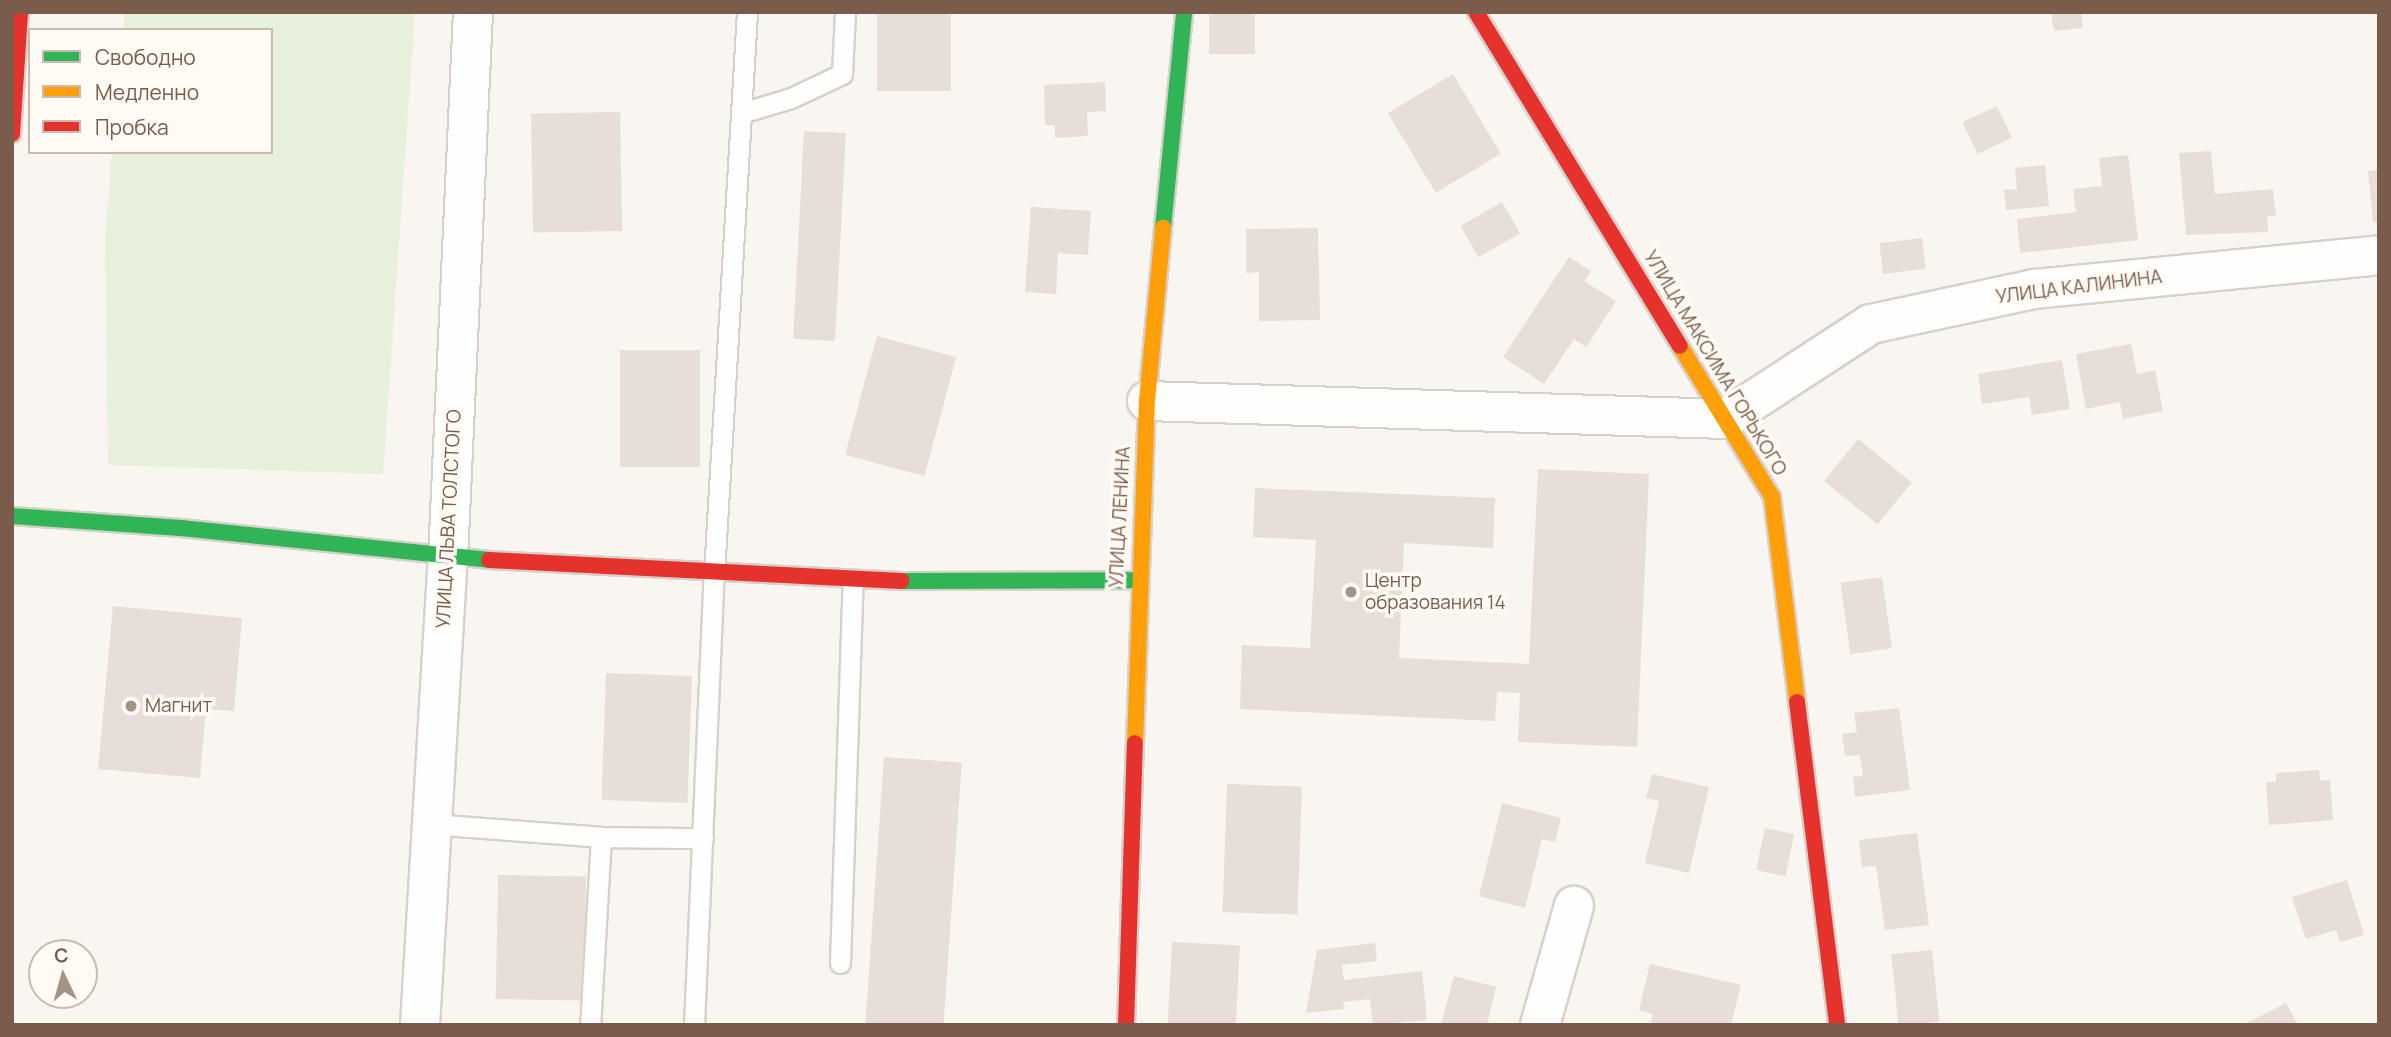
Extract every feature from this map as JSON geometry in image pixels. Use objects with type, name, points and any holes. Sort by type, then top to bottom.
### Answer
[{"type":"street","points":[[12,134],[20,12]]},
{"type":"street","name":"УЛИЦА ЛЬВА ТОЛСТОГО","points":[[420,1025],[430,824],[449,558],[473,12]]},
{"type":"street","name":"УЛИЦА ЛЕНИНА","points":[[1126,1025],[1138,580],[1147,401],[1184,12]]},
{"type":"street","name":"УЛИЦА МАКСИМА ГОРЬКОГО","points":[[1476,12],[1772,497],[1837,1025]]},
{"type":"street","name":"УЛИЦА КАЛИНИНА","points":[[1725,419],[1871,324],[2034,289],[2379,255]]},
{"type":"street","points":[[1147,401],[1725,419]]},
{"type":"street","points":[[12,516],[181,528],[449,558],[714,574],[853,581],[1138,580]]},
{"type":"street","points":[[1540,1025],[1574,906]]},
{"type":"lane","points":[[694,1025],[714,574],[747,12]]},
{"type":"lane","points":[[741,113],[791,98],[842,74],[845,12]]},
{"type":"lane","points":[[840,963],[853,581]]},
{"type":"lane","points":[[430,824],[601,837],[703,838]]},
{"type":"lane","points":[[590,1025],[601,837]]},
{"type":"green space","points":[[125,12],[415,12],[383,474],[108,465],[105,237],[112,154],[273,154],[273,28],[123,28]]},
{"type":"building","points":[[877,12],[951,12],[951,91],[877,91]]},
{"type":"building","points":[[1209,12],[1255,12],[1255,54],[1209,54]]},
{"type":"building","points":[[2051,12],[2081,12],[2083,28],[2054,31]]},
{"type":"building","points":[[1453,74],[1501,154],[1436,193],[1388,113]]},
{"type":"building","points":[[1105,82],[1106,111],[1087,112],[1088,136],[1055,138],[1055,125],[1045,125],[1044,85]]},
{"type":"building","points":[[1997,106],[2012,138],[1977,154],[1963,122]]},
{"type":"building","points":[[620,112],[622,231],[533,233],[531,114]]},
{"type":"building","points":[[804,131],[846,133],[835,341],[793,339]]},
{"type":"building","points":[[2211,151],[2215,194],[2273,189],[2276,216],[2267,216],[2268,232],[2186,235],[2179,153]]},
{"type":"building","points":[[2128,155],[2138,240],[2020,253],[2017,219],[2076,212],[2073,189],[2102,186],[2099,158]]},
{"type":"building","points":[[2045,165],[2049,206],[2006,210],[2004,190],[2017,189],[2015,168]]},
{"type":"building","points":[[2379,170],[2379,222],[2373,222],[2368,171]]},
{"type":"building","points":[[1502,202],[1520,233],[1478,257],[1460,226]]},
{"type":"building","points":[[1031,207],[1091,211],[1088,255],[1058,253],[1056,294],[1025,292]]},
{"type":"building","points":[[1318,228],[1320,320],[1259,321],[1259,272],[1246,273],[1246,229]]},
{"type":"building","points":[[1922,238],[1926,269],[1883,274],[1879,243]]},
{"type":"building","points":[[1569,257],[1591,271],[1584,281],[1616,301],[1586,347],[1574,339],[1544,384],[1503,357]]},
{"type":"building","points":[[877,336],[956,357],[924,476],[845,455]]},
{"type":"building","points":[[2131,344],[2137,374],[2155,370],[2163,411],[2123,419],[2120,402],[2086,409],[2076,354]]},
{"type":"building","points":[[620,350],[700,350],[700,467],[620,467]]},
{"type":"building","points":[[2062,360],[2070,409],[2032,415],[2029,397],[1982,404],[1978,374]]},
{"type":"building","points":[[1858,439],[1912,482],[1878,524],[1824,481]]},
{"type":"building","points":[[1538,469],[1649,474],[1637,747],[1518,742],[1520,693],[1497,692],[1495,721],[1240,709],[1242,645],[1310,648],[1316,540],[1253,537],[1255,488],[1495,498],[1493,548],[1404,543],[1399,658],[1529,664]]},
{"type":"building","points":[[1882,577],[1892,648],[1850,654],[1840,583]]},
{"type":"building","points":[[113,606],[242,618],[234,711],[206,709],[200,778],[98,769]]},
{"type":"building","points":[[606,673],[692,676],[688,803],[602,800]]},
{"type":"building","points":[[1899,708],[1910,790],[1855,797],[1853,777],[1863,776],[1860,755],[1845,756],[1842,734],[1857,732],[1854,713]]},
{"type":"building","points":[[884,757],[962,762],[943,1025],[865,1025]]},
{"type":"building","points":[[2319,770],[2320,781],[2330,780],[2333,820],[2269,825],[2266,782],[2276,782],[2276,773]]},
{"type":"building","points":[[1652,774],[1709,787],[1689,873],[1645,863],[1659,801],[1646,798]]},
{"type":"building","points":[[1227,784],[1302,787],[1297,915],[1223,912]]},
{"type":"building","points":[[1502,803],[1561,818],[1555,842],[1542,839],[1525,908],[1479,896]]},
{"type":"building","points":[[1765,828],[1794,834],[1785,876],[1756,870]]},
{"type":"building","points":[[1917,833],[1929,925],[1885,930],[1876,866],[1862,867],[1859,840]]},
{"type":"building","points":[[498,875],[586,877],[584,1001],[496,999]]},
{"type":"building","points":[[2347,880],[2364,935],[2340,942],[2336,930],[2306,939],[2292,897]]},
{"type":"building","points":[[1172,942],[1240,946],[1236,1025],[1168,1025]]},
{"type":"building","points":[[1375,943],[1377,961],[1342,965],[1344,980],[1422,971],[1427,1020],[1373,1025],[1370,999],[1343,1002],[1344,1009],[1306,1013],[1317,950]]},
{"type":"building","points":[[1932,950],[1940,1022],[1899,1025],[1891,954]]},
{"type":"building","points":[[1650,964],[1741,985],[1731,1025],[1650,1025],[1653,1014],[1639,1010]]},
{"type":"building","points":[[1454,976],[1496,987],[1487,1025],[1441,1025]]},
{"type":"building","points":[[2286,1003],[2298,1025],[2243,1025]]},
{"type":"traffic: fast","points":[[1163,228],[1184,12]]},
{"type":"traffic: fast","points":[[12,516],[181,528],[489,560]]},
{"type":"traffic: fast","points":[[901,581],[1138,580]]},
{"type":"traffic: slow","points":[[1135,743],[1147,401],[1163,228]]},
{"type":"traffic: slow","points":[[1680,346],[1772,497],[1797,702]]},
{"type":"traffic: jam","points":[[12,134],[20,12]]},
{"type":"traffic: jam","points":[[1476,12],[1680,346]]},
{"type":"traffic: jam","points":[[489,560],[901,581]]},
{"type":"traffic: jam","points":[[1797,702],[1837,1025]]},
{"type":"traffic: jam","points":[[1126,1025],[1135,743]]},
{"type":"place","name":"Центр образования 14","points":[[1351,592]]},
{"type":"place","name":"Магнит","points":[[131,706]]}]
